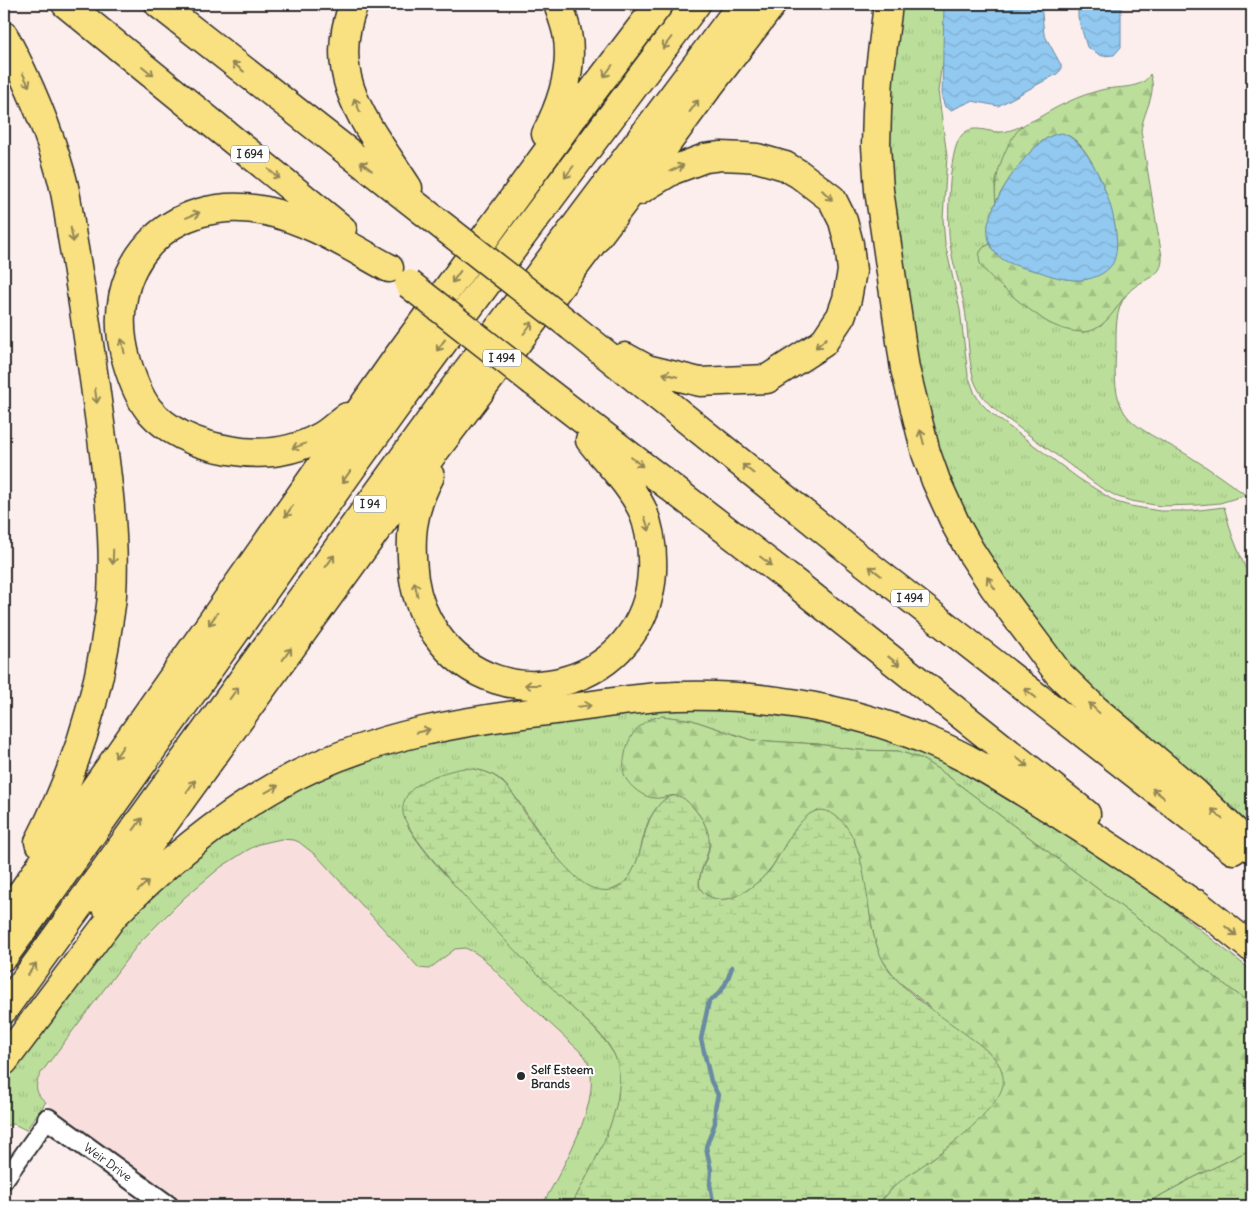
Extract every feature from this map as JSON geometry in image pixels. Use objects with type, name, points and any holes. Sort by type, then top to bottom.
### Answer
[{"type":"highway","name":"I 694","points":[[66,4],[399,276]]},
{"type":"highway","points":[[159,4],[572,327],[647,369],[700,382],[767,379],[823,343],[841,316],[847,299],[852,271],[843,221],[832,199],[827,194],[784,166],[757,158],[744,157],[721,156],[695,161],[673,170],[631,196],[611,219]]},
{"type":"highway","points":[[354,4],[346,27],[343,53],[351,91],[372,135],[419,206]]},
{"type":"highway","points":[[516,195],[553,121],[565,84],[568,64],[568,35],[558,4]]},
{"type":"highway","points":[[4,918],[368,400],[516,195],[658,4]]},
{"type":"highway","name":"I 94","points":[[4,956],[94,833],[397,405],[696,4]]},
{"type":"highway","name":"I 94","points":[[4,1009],[449,395],[742,4]]},
{"type":"highway","points":[[4,1056],[98,914],[400,498],[772,4]]},
{"type":"highway","points":[[888,4],[877,103],[876,146],[879,190],[905,369],[926,453],[936,481],[957,527],[971,552],[994,587],[1059,674],[1096,710],[1195,792],[1252,848]]},
{"type":"highway","points":[[4,36],[32,92],[62,177],[82,292],[109,490],[114,542],[112,596],[102,663],[88,721],[72,770],[53,814],[23,870],[4,896]]},
{"type":"highway","points":[[368,400],[322,437],[289,450],[259,454],[244,453],[203,445],[190,440],[164,424],[150,411],[141,398],[131,375],[121,341],[124,290],[136,261],[161,231],[172,224],[201,212],[216,209],[252,209],[294,219],[399,276]]},
{"type":"highway","name":"I 494","points":[[399,276],[941,698],[1252,948]]},
{"type":"highway","name":"I 494","points":[[572,327],[859,558],[1252,865]]},
{"type":"highway","points":[[467,409],[421,494],[415,510],[411,531],[411,559],[419,604],[428,622],[440,639],[456,657],[469,667],[481,674],[506,682],[521,685],[551,684],[564,682],[586,674],[602,664],[626,641],[647,603],[651,586],[653,550],[648,524],[631,490],[557,400]]},
{"type":"highway","points":[[4,1061],[114,915],[190,845],[250,801],[317,766],[394,738],[499,716],[618,701],[684,697],[748,698],[774,701],[850,715],[930,742],[976,763],[1020,790],[1100,840],[1210,915]]},
{"type":"street","points":[[4,1181],[48,1118]]},
{"type":"street","name":"Weir Drive","points":[[48,1118],[168,1206]]},
{"type":"shaded area","points":[[850,723],[1105,854],[1252,971],[1252,1206],[189,1206],[46,1103],[34,1119],[4,1081],[93,957],[379,751]]},
{"type":"green space","points":[[894,4],[964,4],[941,70],[938,91],[947,156],[943,219],[945,243],[960,310],[968,375],[975,394],[992,414],[1078,478],[1116,502],[1160,511],[1191,511],[1224,507],[1232,535],[1252,585],[1252,834],[1079,677],[1018,606],[953,495],[923,409],[888,183]]},
{"type":"green space","points":[[1150,74],[1152,81],[1151,95],[1141,131],[1162,264],[1156,273],[1133,288],[1103,324],[1097,328],[1080,332],[1059,327],[1049,323],[1033,312],[991,277],[980,263],[980,252],[990,244],[996,254],[1004,260],[1066,279],[1087,279],[1115,226],[1109,202],[1090,159],[1073,139],[1064,134],[1055,134],[1034,148],[1015,171],[996,202],[996,183],[1001,162],[1015,134],[1025,124],[1061,105],[1093,92],[1142,83]]},
{"type":"green space","points":[[1022,126],[1015,136],[999,171],[995,186],[996,202],[988,226],[990,244],[980,252],[987,272],[1024,305],[1049,323],[1083,332],[1101,326],[1126,295],[1118,314],[1116,334],[1116,386],[1122,408],[1127,416],[1142,429],[1181,451],[1246,495],[1220,503],[1161,506],[1118,497],[1101,488],[999,413],[978,390],[972,371],[964,304],[950,245],[949,206],[953,157],[957,144],[965,132],[979,129],[1003,132]]},
{"type":"green space","points":[[639,706],[811,714],[951,759],[1105,854],[1252,971],[1252,1005],[941,771],[920,758],[898,751],[857,750],[818,744],[751,740],[692,720],[662,716],[626,752],[624,771],[641,792],[652,797],[668,796],[657,807],[649,820],[634,868],[623,883],[614,889],[598,891],[583,883],[567,869],[512,792],[496,776],[485,772],[474,769],[407,825],[421,846],[447,877],[549,985],[595,1029],[607,1043],[615,1057],[620,1076],[616,1108],[611,1125],[571,1206],[542,1206],[580,1131],[587,1109],[591,1089],[590,1070],[584,1055],[517,993],[484,959],[474,952],[465,948],[455,949],[429,969],[419,968],[318,857],[294,840],[281,839],[259,844],[221,867],[185,897],[139,943],[41,1073],[37,1081],[37,1089],[40,1096],[46,1102],[26,1130],[14,1124],[4,1126],[4,1081],[119,922],[260,805],[379,751]]},
{"type":"green space","points":[[662,716],[692,720],[751,740],[818,744],[857,750],[898,751],[920,758],[941,771],[1252,1005],[1252,1149],[1141,1206],[877,1206],[900,1180],[936,1156],[979,1120],[931,1008],[898,981],[881,958],[874,937],[855,842],[846,827],[834,815],[823,811],[814,812],[805,818],[796,828],[770,869],[745,892],[727,899],[715,899],[703,892],[699,881],[708,855],[709,845],[708,834],[702,819],[689,803],[677,796],[651,798],[642,794],[627,781],[624,774],[625,754],[633,734],[648,720]]},
{"type":"green space","points":[[464,768],[489,773],[506,786],[559,859],[582,882],[596,889],[609,890],[619,887],[627,880],[638,858],[654,811],[669,797],[682,797],[699,814],[704,823],[708,833],[709,844],[700,874],[699,886],[702,891],[716,899],[727,899],[738,895],[761,879],[770,870],[801,822],[809,815],[817,811],[826,811],[839,819],[850,831],[857,848],[866,885],[874,936],[884,963],[914,996],[978,1043],[995,1059],[1001,1068],[1003,1079],[1002,1089],[997,1098],[966,1132],[904,1178],[877,1206],[571,1206],[597,1156],[612,1119],[619,1082],[618,1065],[615,1056],[604,1039],[531,967],[476,909],[426,851],[410,828],[403,813],[404,803],[408,794],[415,787],[434,776]]},
{"type":"green space","points":[[1252,1149],[1252,1206],[1141,1206],[1191,1179]]},
{"type":"water","points":[[944,4],[1041,4],[1044,34],[1061,65],[1061,70],[998,106],[972,101],[951,110],[945,107],[942,98]]},
{"type":"water","points":[[1078,4],[1121,4],[1121,47],[1114,55],[1102,56],[1087,47],[1078,17]]},
{"type":"water","points":[[1062,133],[1074,140],[1086,153],[1096,170],[1112,211],[1116,231],[1116,249],[1113,263],[1107,270],[1087,279],[1062,279],[1014,265],[997,255],[991,247],[988,237],[988,224],[991,213],[1016,169],[1039,144],[1051,136]]},
{"type":"waterway","points":[[713,1206],[710,1184],[711,1170],[706,1147],[715,1123],[715,1108],[718,1095],[711,1081],[701,1039],[709,1001],[724,987],[732,967]]},
{"type":"place","name":"Self Esteem Brands","points":[[521,1076]]}]
